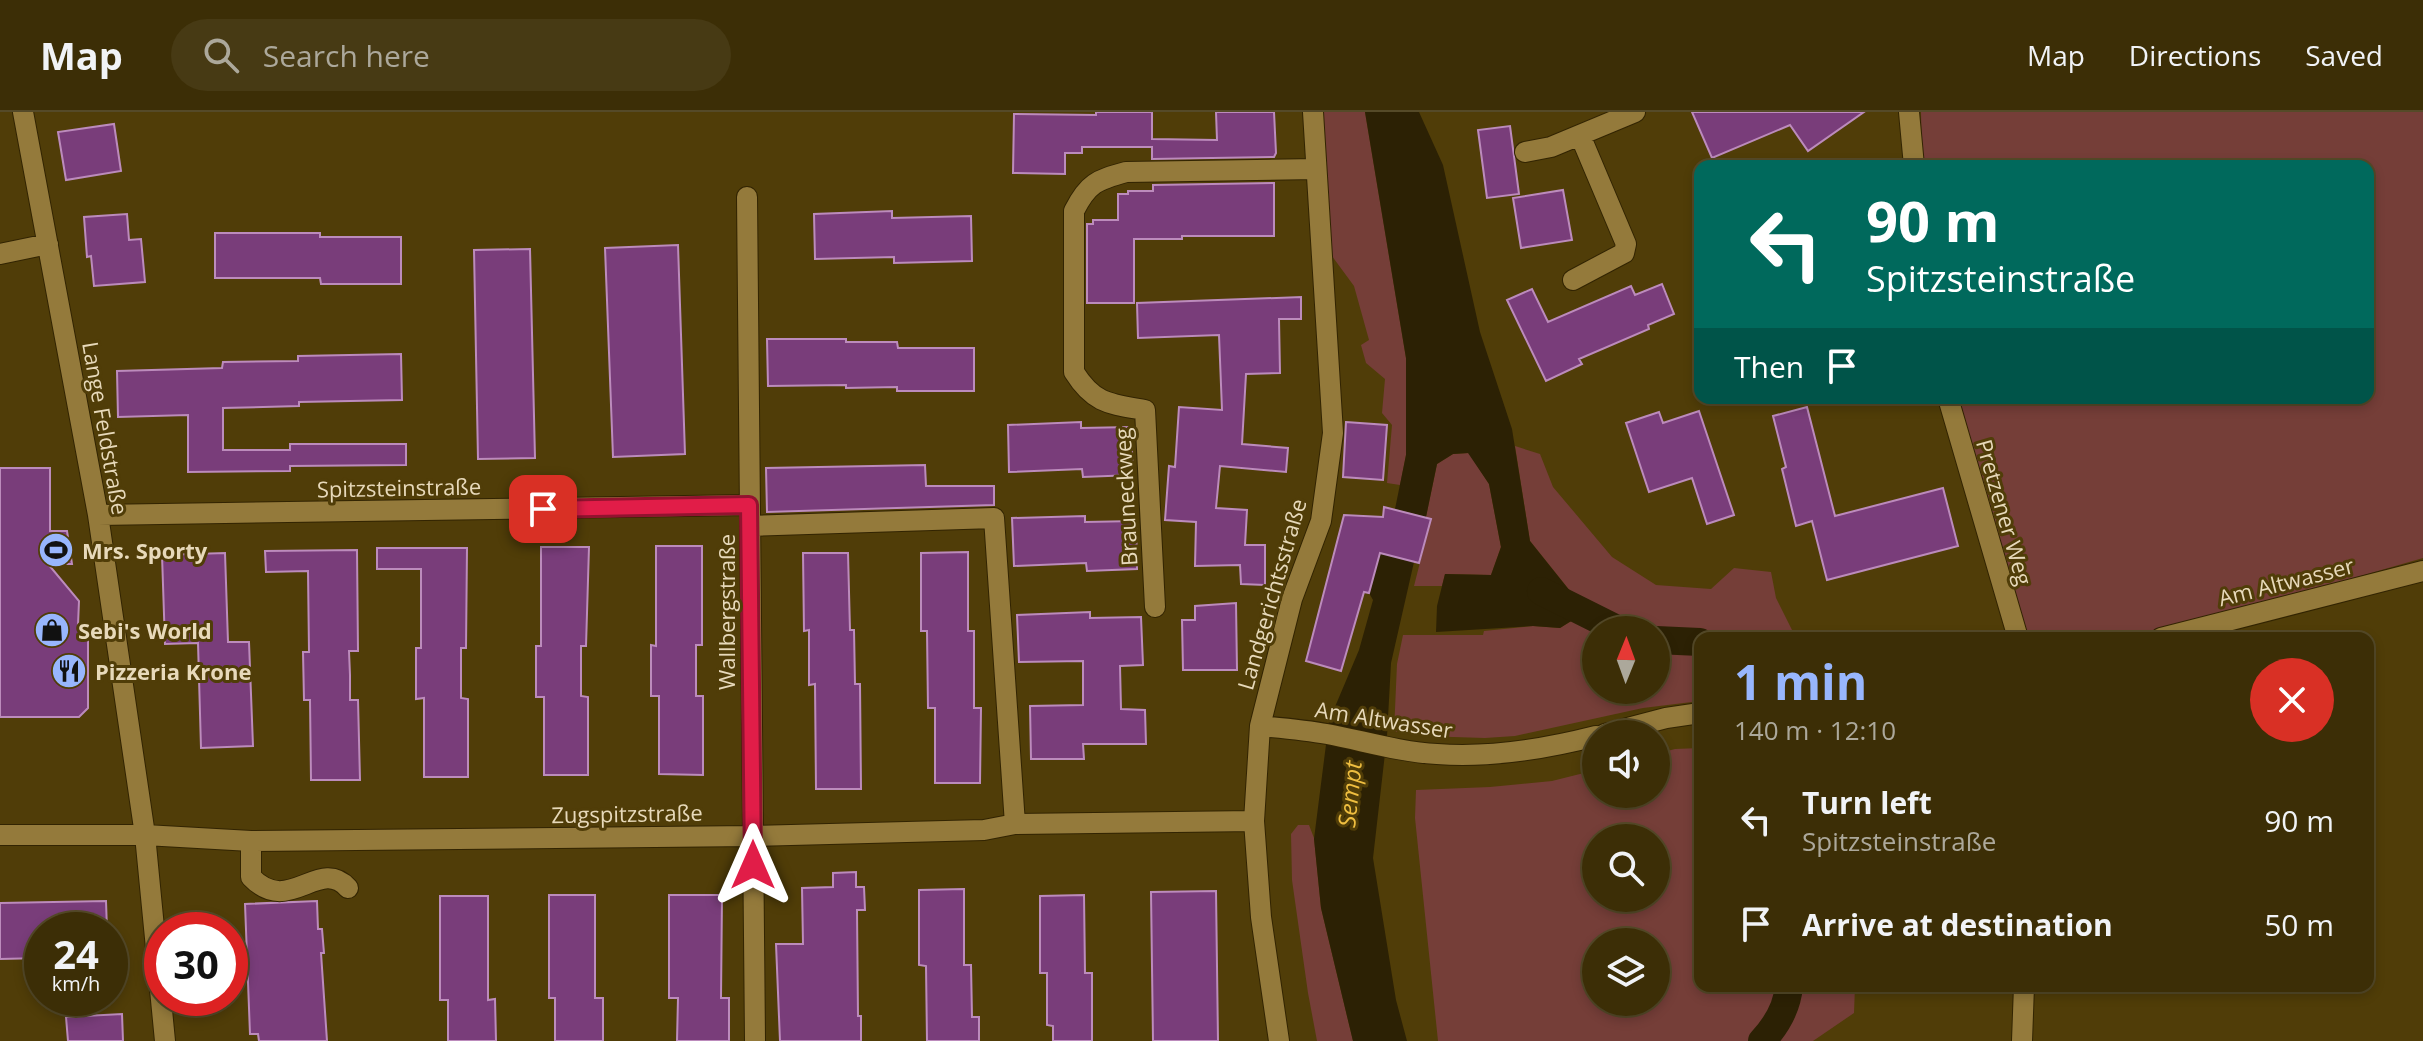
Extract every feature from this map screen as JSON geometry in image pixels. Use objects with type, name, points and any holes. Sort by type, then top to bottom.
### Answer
[{"type":"street","name":"Lange Feldstraße","points":[[23,112],[98,515],[145,835],[165,1041]]},
{"type":"street","name":"Landgerichtsstraße","points":[[1279,1041],[1261,917],[1254,821],[1260,726],[1292,599],[1321,521],[1333,433],[1313,112]]},
{"type":"street","points":[[1525,152],[1551,147],[1635,112]]},
{"type":"street","points":[[1909,112],[1913,160]]},
{"type":"street","points":[[1573,280],[1624,253],[1626,244],[1580,135]]},
{"type":"street","name":"Brauneckweg","points":[[1155,607],[1145,410],[1099,400],[1084,388],[1074,372],[1064,233],[1084,191],[1102,179],[1126,172],[1316,169]]},
{"type":"street","name":"Wallbergstraße","points":[[747,197],[755,1041]]},
{"type":"street","points":[[0,254],[48,244]]},
{"type":"street","name":"Pretzener Weg","points":[[1950,404],[2016,632]]},
{"type":"street","name":"Spitzsteinstraße","points":[[98,515],[749,505]]},
{"type":"street","points":[[750,526],[994,518],[1015,824]]},
{"type":"street","name":"Am Altwasser","points":[[2184,632],[2423,571]]},
{"type":"street","points":[[1658,720],[1694,714]]},
{"type":"street","name":"Am Altwasser","points":[[1260,726],[1324,733],[1438,754],[1489,755],[1582,740]]},
{"type":"street","name":"Zugspitzstraße","points":[[0,835],[145,835],[251,841],[752,836],[984,830],[1015,824],[1254,821]]},
{"type":"street","points":[[251,841],[251,877],[265,889],[286,891],[327,878],[337,880],[348,888]]},
{"type":"street","points":[[2022,1041],[2024,992]]},
{"type":"shaded area","points":[[1323,112],[1365,112],[1406,358],[1406,455],[1400,485],[1387,483],[1392,425],[1382,413],[1385,379],[1366,363],[1361,345],[1369,340],[1354,286],[1329,252]]},
{"type":"shaded area","points":[[1921,112],[2423,112],[2423,558],[2160,632],[2026,632],[1954,404],[2374,404],[2374,160],[1922,160]]},
{"type":"shaded area","points":[[1515,446],[1540,454],[1553,487],[1612,557],[1656,585],[1711,589],[1734,568],[1771,572],[1776,598],[1793,632],[1694,632],[1694,702],[1643,708],[1515,736],[1421,736],[1419,731],[1394,732],[1397,664],[1403,635],[1483,635],[1484,631],[1533,626],[1560,628],[1576,618],[1570,591],[1530,541]]},
{"type":"shaded area","points":[[1469,453],[1489,484],[1501,547],[1491,575],[1445,574],[1442,586],[1414,586],[1431,519],[1426,517],[1437,464],[1453,454]]},
{"type":"shaded area","points":[[1694,748],[1694,992],[1855,992],[1854,1013],[1813,1041],[1438,1041],[1415,818],[1416,790],[1552,781],[1582,774],[1582,808],[1670,808],[1670,750]]},
{"type":"shaded area","points":[[1298,825],[1309,825],[1314,838],[1321,908],[1353,1041],[1317,1041],[1292,880],[1291,834]]},
{"type":"water","points":[[1365,112],[1419,112],[1443,165],[1480,332],[1512,429],[1530,541],[1570,591],[1576,618],[1560,628],[1533,626],[1436,632],[1437,606],[1445,574],[1491,575],[1501,547],[1489,484],[1468,453],[1453,454],[1437,464],[1426,517],[1395,509],[1406,455],[1406,358]]},
{"type":"water","name":"Sempt","points":[[1382,545],[1414,562],[1391,663],[1387,736],[1373,858],[1396,1000],[1407,1041],[1353,1041],[1321,908],[1314,839],[1329,721],[1359,650],[1373,600],[1369,593]]},
{"type":"building","points":[[1096,112],[1152,112],[1152,139],[1217,140],[1216,112],[1274,112],[1276,153],[1274,157],[1152,159],[1152,147],[1082,147],[1082,153],[1065,153],[1065,174],[1013,173],[1014,114],[1096,115]]},
{"type":"building","points":[[1692,112],[1864,112],[1808,151],[1790,125],[1712,158]]},
{"type":"building","points":[[114,124],[121,171],[66,180],[58,132]]},
{"type":"building","points":[[1510,126],[1519,194],[1487,198],[1478,130]]},
{"type":"building","points":[[1274,183],[1274,236],[1134,239],[1134,303],[1087,303],[1087,224],[1093,224],[1093,220],[1118,220],[1118,194],[1153,191],[1153,185]]},
{"type":"building","points":[[1563,190],[1572,240],[1521,248],[1513,198]]},
{"type":"building","points":[[892,211],[892,218],[971,216],[972,261],[894,263],[894,257],[815,259],[814,214]]},
{"type":"building","points":[[127,214],[129,240],[141,239],[145,282],[94,286],[91,256],[87,257],[84,217]]},
{"type":"building","points":[[215,233],[401,237],[401,284],[321,284],[320,278],[215,278]]},
{"type":"building","points":[[678,245],[685,454],[613,457],[605,248]]},
{"type":"building","points":[[530,249],[535,458],[478,459],[474,250]]},
{"type":"building","points":[[1662,284],[1674,314],[1648,325],[1649,329],[1579,359],[1582,364],[1546,381],[1507,300],[1532,289],[1548,322],[1631,286],[1635,295]]},
{"type":"building","points":[[1301,297],[1301,319],[1279,319],[1280,373],[1246,374],[1242,444],[1288,448],[1286,472],[1220,466],[1216,508],[1247,510],[1245,545],[1265,545],[1265,585],[1241,584],[1240,565],[1195,566],[1196,522],[1165,520],[1169,466],[1175,467],[1179,407],[1222,410],[1219,335],[1138,338],[1137,303]]},
{"type":"building","points":[[767,339],[846,339],[846,342],[897,342],[898,348],[974,348],[974,391],[897,391],[897,387],[846,388],[846,385],[768,386]]},
{"type":"building","points":[[401,354],[402,400],[299,402],[299,406],[223,408],[223,450],[290,450],[290,444],[406,444],[406,465],[290,466],[290,471],[188,472],[188,415],[118,417],[117,371],[222,368],[223,362],[298,361],[298,356]]},
{"type":"building","points":[[1807,407],[1835,516],[1943,488],[1958,546],[1827,580],[1812,521],[1796,526],[1773,416]]},
{"type":"building","points":[[1699,411],[1734,515],[1707,524],[1692,478],[1649,492],[1626,423],[1659,412],[1663,423]]},
{"type":"building","points":[[1081,422],[1081,428],[1131,427],[1133,475],[1083,477],[1082,469],[1009,472],[1008,425]]},
{"type":"building","points":[[1346,422],[1387,425],[1383,480],[1343,477]]},
{"type":"building","points":[[925,465],[926,486],[994,486],[994,505],[767,512],[766,468]]},
{"type":"building","points":[[0,468],[50,468],[50,531],[67,531],[72,564],[48,564],[79,601],[78,625],[88,637],[88,708],[79,717],[0,717]]},
{"type":"building","points":[[1384,507],[1431,519],[1419,563],[1380,553],[1369,593],[1364,592],[1341,671],[1306,661],[1344,515],[1383,517]]},
{"type":"building","points":[[1085,516],[1085,522],[1136,521],[1137,569],[1087,571],[1086,563],[1014,566],[1012,518]]},
{"type":"building","points":[[656,546],[702,546],[702,645],[696,645],[696,696],[703,696],[703,775],[659,774],[659,696],[651,696],[651,645],[656,646]]},
{"type":"building","points":[[541,547],[589,547],[586,646],[581,646],[581,696],[588,697],[588,775],[544,775],[544,697],[536,697],[536,646],[541,646]]},
{"type":"building","points":[[377,548],[467,548],[466,648],[461,648],[461,698],[468,699],[468,777],[424,777],[424,698],[416,699],[416,648],[421,648],[421,569],[377,569]]},
{"type":"building","points":[[357,550],[358,651],[349,651],[350,700],[358,700],[360,780],[311,780],[310,700],[304,700],[303,652],[309,652],[308,571],[266,572],[265,551]]},
{"type":"building","points":[[968,552],[968,631],[974,631],[974,708],[981,708],[980,783],[935,783],[935,708],[928,708],[927,631],[921,631],[921,553]]},
{"type":"building","points":[[225,553],[228,642],[249,642],[253,746],[201,748],[198,643],[165,644],[162,555]]},
{"type":"building","points":[[803,553],[848,553],[850,630],[854,630],[855,684],[860,684],[861,789],[816,789],[815,684],[809,685],[809,630],[804,631]]},
{"type":"building","points":[[1236,603],[1237,670],[1183,670],[1182,620],[1195,620],[1195,606]]},
{"type":"building","points":[[1090,612],[1090,618],[1141,617],[1143,665],[1120,666],[1121,709],[1145,710],[1146,744],[1083,744],[1084,759],[1031,759],[1030,706],[1083,705],[1083,661],[1019,662],[1017,615]]},
{"type":"building","points":[[856,872],[856,887],[864,887],[865,910],[857,910],[861,1041],[780,1041],[776,944],[803,944],[802,888],[833,887],[833,873]]},
{"type":"building","points":[[964,889],[964,965],[971,965],[972,1017],[979,1017],[979,1041],[927,1041],[926,966],[919,965],[919,890]]},
{"type":"building","points":[[1216,891],[1218,1041],[1153,1041],[1151,892]]},
{"type":"building","points":[[549,895],[595,895],[595,998],[603,998],[603,1041],[555,1041],[555,998],[549,998]]},
{"type":"building","points":[[669,895],[722,895],[721,998],[729,998],[729,1041],[677,1041],[678,998],[669,998]]},
{"type":"building","points":[[1084,895],[1085,973],[1092,973],[1092,1041],[1053,1041],[1053,1026],[1047,1025],[1047,973],[1040,973],[1040,896]]},
{"type":"building","points":[[440,896],[488,896],[488,1000],[495,999],[496,1041],[448,1041],[448,1000],[440,1000]]},
{"type":"building","points":[[106,901],[106,912],[24,912],[24,958],[0,959],[0,903]]},
{"type":"building","points":[[317,901],[318,929],[322,929],[324,953],[321,953],[327,1041],[259,1041],[258,1034],[250,1034],[248,912],[245,912],[245,904]]},
{"type":"building","points":[[122,1016],[123,1041],[68,1041],[66,1017]]},
{"type":"waterway","points":[[1541,591],[1591,616]]},
{"type":"waterway","points":[[1670,641],[1694,642]]},
{"type":"waterway","points":[[1762,1041],[1780,1016],[1788,992]]},
{"type":"place","name":"Mrs. Sporty","points":[[56,550]]},
{"type":"place","name":"Sebi's World","points":[[52,630]]},
{"type":"place","name":"Pizzeria Krone","points":[[69,671]]},
{"type":"route","points":[[543,509],[749,505],[753,865]]}]
